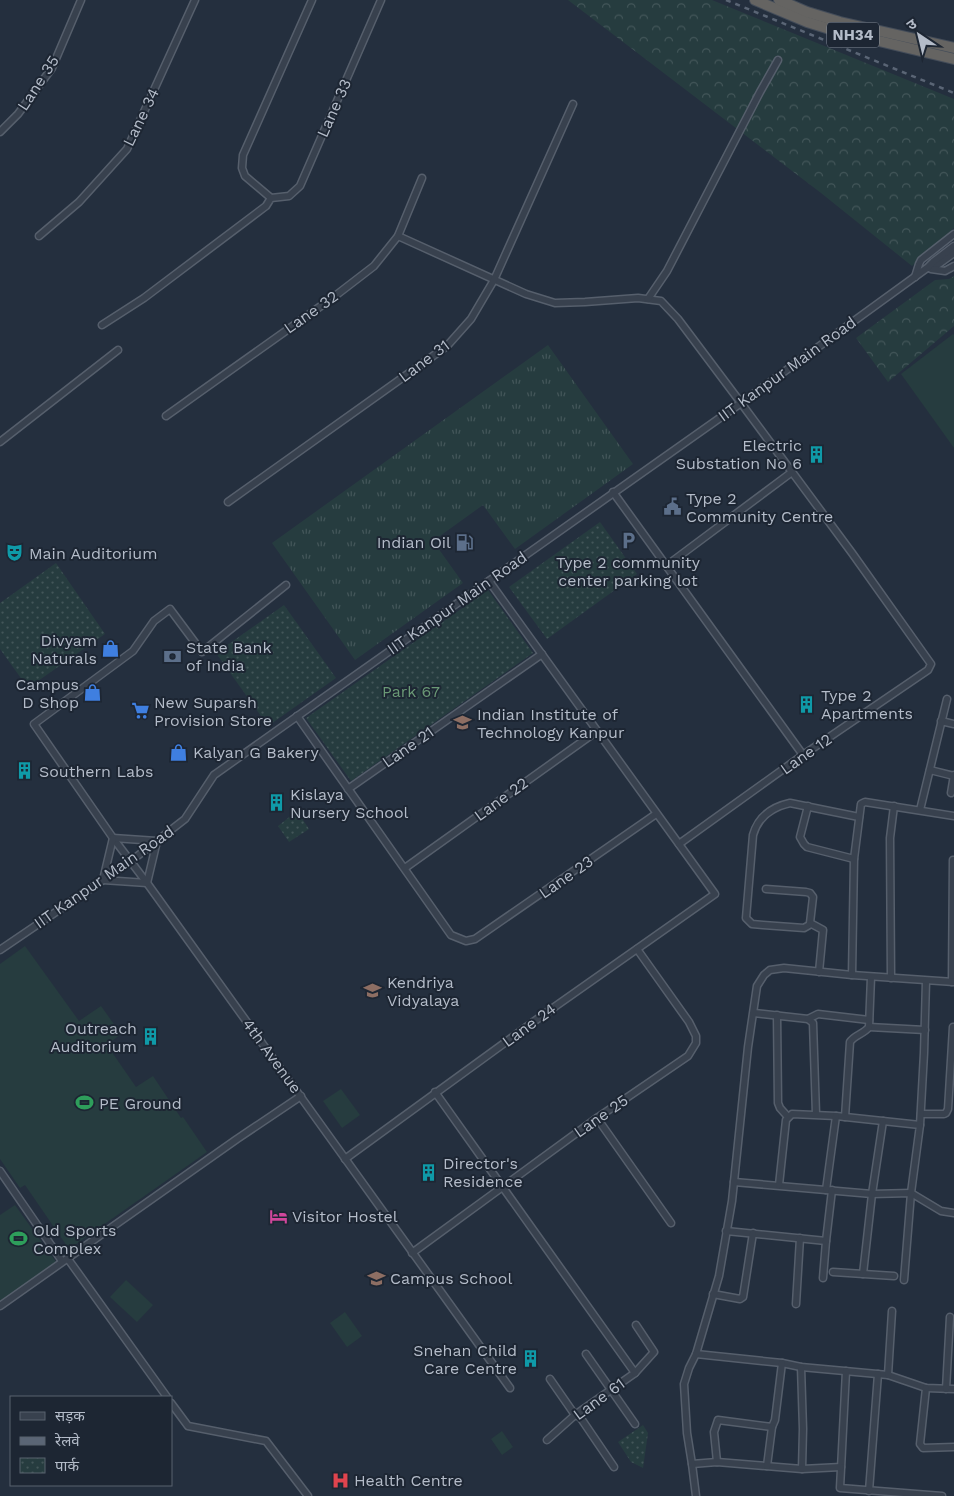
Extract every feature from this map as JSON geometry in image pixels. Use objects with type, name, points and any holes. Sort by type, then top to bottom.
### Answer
[{"type":"highway","name":"NH34","points":[[755,0],[807,22],[833,30],[954,58]]},
{"type":"highway","name":"NH34","points":[[779,0],[840,22],[954,48]]},
{"type":"street","name":"Lane 35","points":[[0,132],[18,114],[52,68],[81,0]]},
{"type":"street","name":"Lane 34","points":[[39,236],[79,202],[127,149],[195,0]]},
{"type":"street","points":[[102,325],[144,298],[266,206],[271,198],[244,176],[242,168],[243,155],[312,0]]},
{"type":"street","name":"Lane 33","points":[[271,198],[289,196],[300,186],[381,0]]},
{"type":"street","points":[[648,299],[667,271],[778,60]]},
{"type":"street","name":"Lane 31","points":[[228,502],[447,346],[471,319],[494,280],[573,104]]},
{"type":"street","name":"Lane 32","points":[[166,416],[335,296],[374,266],[398,236],[422,178]]},
{"type":"street","points":[[915,277],[921,260],[954,234]]},
{"type":"street","points":[[398,236],[526,294],[555,303],[648,299],[661,301],[678,320],[792,472],[666,566]]},
{"type":"street","name":"IIT Kanpur Main Road","points":[[0,950],[131,861],[185,819],[214,774],[741,403],[915,277],[954,246]]},
{"type":"street","name":"IIT Kanpur Main Road","points":[[927,268],[936,266],[954,253]]},
{"type":"street","points":[[927,268],[945,271],[954,266]]},
{"type":"street","points":[[0,442],[118,350]]},
{"type":"street","name":"Lane 12","points":[[679,844],[803,755],[928,670],[931,664],[792,472]]},
{"type":"street","points":[[613,492],[803,755]]},
{"type":"street","points":[[489,580],[679,844]]},
{"type":"street","name":"4th Avenue","points":[[286,584],[202,652],[170,609],[154,621],[133,651],[34,724],[113,838],[148,883],[510,1388]]},
{"type":"street","name":"Lane 21","points":[[348,789],[542,654]]},
{"type":"street","points":[[920,810],[947,699]]},
{"type":"street","points":[[297,716],[405,868]]},
{"type":"street","points":[[941,721],[954,724]]},
{"type":"street","name":"Lane 22","points":[[405,868],[597,731]]},
{"type":"street","points":[[930,770],[954,776],[951,793]]},
{"type":"street","points":[[852,976],[854,859],[861,804],[865,802],[954,816]]},
{"type":"street","points":[[820,972],[823,930],[821,927],[812,924],[804,928],[752,924],[746,918],[753,835],[756,826],[769,811],[790,803],[859,817]]},
{"type":"street","points":[[808,806],[800,837],[804,844],[807,847],[854,859]]},
{"type":"street","points":[[891,978],[890,838],[894,806]]},
{"type":"street","name":"Lane 23","points":[[405,868],[451,935],[466,941],[475,939],[656,814]]},
{"type":"street","points":[[113,838],[157,840],[148,883],[103,880],[113,838]]},
{"type":"street","name":"Lane 24","points":[[345,1159],[435,1092],[714,894],[679,844]]},
{"type":"street","points":[[696,1496],[687,1434],[684,1384],[696,1354],[719,1276],[732,1201],[748,1047],[757,986],[764,975],[770,970],[784,968],[852,976],[953,982],[953,860]]},
{"type":"street","points":[[766,889],[810,893],[813,899],[810,919],[812,924]]},
{"type":"street","name":"Lane 25","points":[[412,1253],[597,1118],[688,1056],[696,1043],[696,1036],[689,1022],[637,949]]},
{"type":"street","points":[[845,1117],[850,1042],[864,1032],[869,1023],[871,977]]},
{"type":"street","points":[[904,1280],[911,1193],[921,1114],[926,981]]},
{"type":"street","points":[[754,1013],[808,1019],[813,1023],[816,1114]]},
{"type":"street","points":[[808,1019],[818,1014],[925,1030]]},
{"type":"street","points":[[777,1015],[778,1103],[788,1117]]},
{"type":"street","points":[[921,1114],[944,1114],[948,1109],[953,1027]]},
{"type":"street","name":"Lane 61","points":[[435,1092],[635,1373],[575,1415],[548,1440]]},
{"type":"street","points":[[0,1306],[301,1096]]},
{"type":"street","points":[[779,1186],[786,1120],[792,1114],[816,1114],[920,1125]]},
{"type":"street","points":[[824,1278],[829,1190],[836,1116]]},
{"type":"street","points":[[597,1118],[671,1223]]},
{"type":"street","points":[[864,1274],[872,1194],[883,1121]]},
{"type":"street","points":[[0,1171],[166,1396]]},
{"type":"street","points":[[734,1182],[872,1194],[911,1193],[941,1211],[954,1213]]},
{"type":"street","points":[[726,1231],[826,1241]]},
{"type":"street","points":[[713,1294],[740,1299],[743,1297],[753,1233]]},
{"type":"street","points":[[796,1304],[800,1238]]},
{"type":"street","points":[[833,1272],[894,1276]]},
{"type":"street","points":[[888,1376],[892,1311]]},
{"type":"street","points":[[946,1389],[950,1317]]},
{"type":"street","points":[[635,1373],[654,1352],[636,1325]]},
{"type":"street","points":[[586,1354],[635,1424]]},
{"type":"street","points":[[696,1354],[782,1363],[801,1368],[878,1374],[926,1388],[954,1389]]},
{"type":"street","points":[[767,1466],[782,1363]]},
{"type":"street","points":[[801,1368],[802,1468]]},
{"type":"street","points":[[840,1496],[846,1371]]},
{"type":"street","points":[[869,1491],[878,1374]]},
{"type":"street","points":[[550,1379],[575,1415],[580,1417],[614,1467]]},
{"type":"street","points":[[926,1388],[920,1444],[923,1448],[928,1449],[954,1447]]},
{"type":"street","points":[[172,1404],[188,1426],[266,1441],[308,1496]]},
{"type":"street","points":[[717,1462],[714,1432],[718,1420],[772,1427]]},
{"type":"street","points":[[692,1464],[717,1462],[802,1468],[841,1467]]},
{"type":"street","points":[[840,1488],[942,1496]]},
{"type":"green space","points":[[568,0],[712,0],[954,99],[954,228],[912,266],[821,193]]},
{"type":"green space","points":[[954,276],[954,326],[888,382],[856,338],[935,280],[949,279]]},
{"type":"green space","points":[[954,335],[954,448],[901,374]]},
{"type":"green space","points":[[548,345],[633,464],[515,549],[483,505],[433,541],[463,583],[355,660],[272,543]]},
{"type":"green space","points":[[600,522],[637,574],[547,639],[509,587]]},
{"type":"green space","points":[[56,563],[105,634],[28,688],[0,649],[0,603]]},
{"type":"green space","name":"Park 67","points":[[488,590],[533,653],[351,781],[306,718]]},
{"type":"green space","points":[[284,605],[336,678],[268,726],[216,653]]},
{"type":"green space","points":[[297,811],[309,829],[289,842],[278,826]]},
{"type":"green space","name":"PE Ground","points":[[25,946],[79,1021],[101,1006],[121,1034],[107,1045],[136,1087],[153,1076],[181,1118],[183,1117],[207,1152],[69,1249],[25,1185],[20,1188],[0,1159],[0,964]]},
{"type":"green space","points":[[341,1089],[360,1115],[342,1128],[323,1101]]},
{"type":"green space","name":"Old Sports Complex","points":[[15,1205],[56,1262],[0,1302],[0,1215]]},
{"type":"green space","points":[[126,1280],[153,1305],[137,1322],[110,1297]]},
{"type":"green space","points":[[345,1312],[362,1336],[347,1347],[330,1323]]},
{"type":"green space","points":[[643,1425],[648,1433],[643,1468],[631,1462],[618,1442]]},
{"type":"green space","points":[[502,1431],[513,1447],[502,1455],[491,1439]]},
{"type":"railway","points":[[726,0],[954,93]]},
{"type":"place","name":"Electric Substation No 6","points":[[816,454]]},
{"type":"place","name":"Type 2 Community Centre","points":[[672,507]]},
{"type":"place","name":"Type 2 community center parking lot","points":[[628,541]]},
{"type":"place","name":"Indian Oil","points":[[465,542]]},
{"type":"place","name":"Main Auditorium","points":[[15,553]]},
{"type":"place","name":"Divyam Naturals","points":[[111,649]]},
{"type":"place","name":"State Bank of India","points":[[172,656]]},
{"type":"place","name":"Campus D Shop","points":[[93,693]]},
{"type":"place","name":"Type 2 Apartments","points":[[807,704]]},
{"type":"place","name":"New Suparsh Provision Store","points":[[140,711]]},
{"type":"place","name":"Indian Institute of Technology Kanpur","points":[[463,723]]},
{"type":"place","name":"Kalyan G Bakery","points":[[179,752]]},
{"type":"place","name":"Southern Labs","points":[[25,771]]},
{"type":"place","name":"Kislaya Nursery School","points":[[276,803]]},
{"type":"place","name":"Kendriya Vidyalaya","points":[[373,991]]},
{"type":"place","name":"Outreach Auditorium","points":[[151,1037]]},
{"type":"place","name":"PE Ground","points":[[85,1103]]},
{"type":"place","name":"Director's Residence","points":[[429,1172]]},
{"type":"place","name":"Visitor Hostel","points":[[278,1216]]},
{"type":"place","name":"Old Sports Complex","points":[[19,1239]]},
{"type":"place","name":"Campus School","points":[[376,1278]]},
{"type":"place","name":"Snehan Child Care Centre","points":[[531,1359]]},
{"type":"place","name":"Health Centre","points":[[340,1480]]}]
